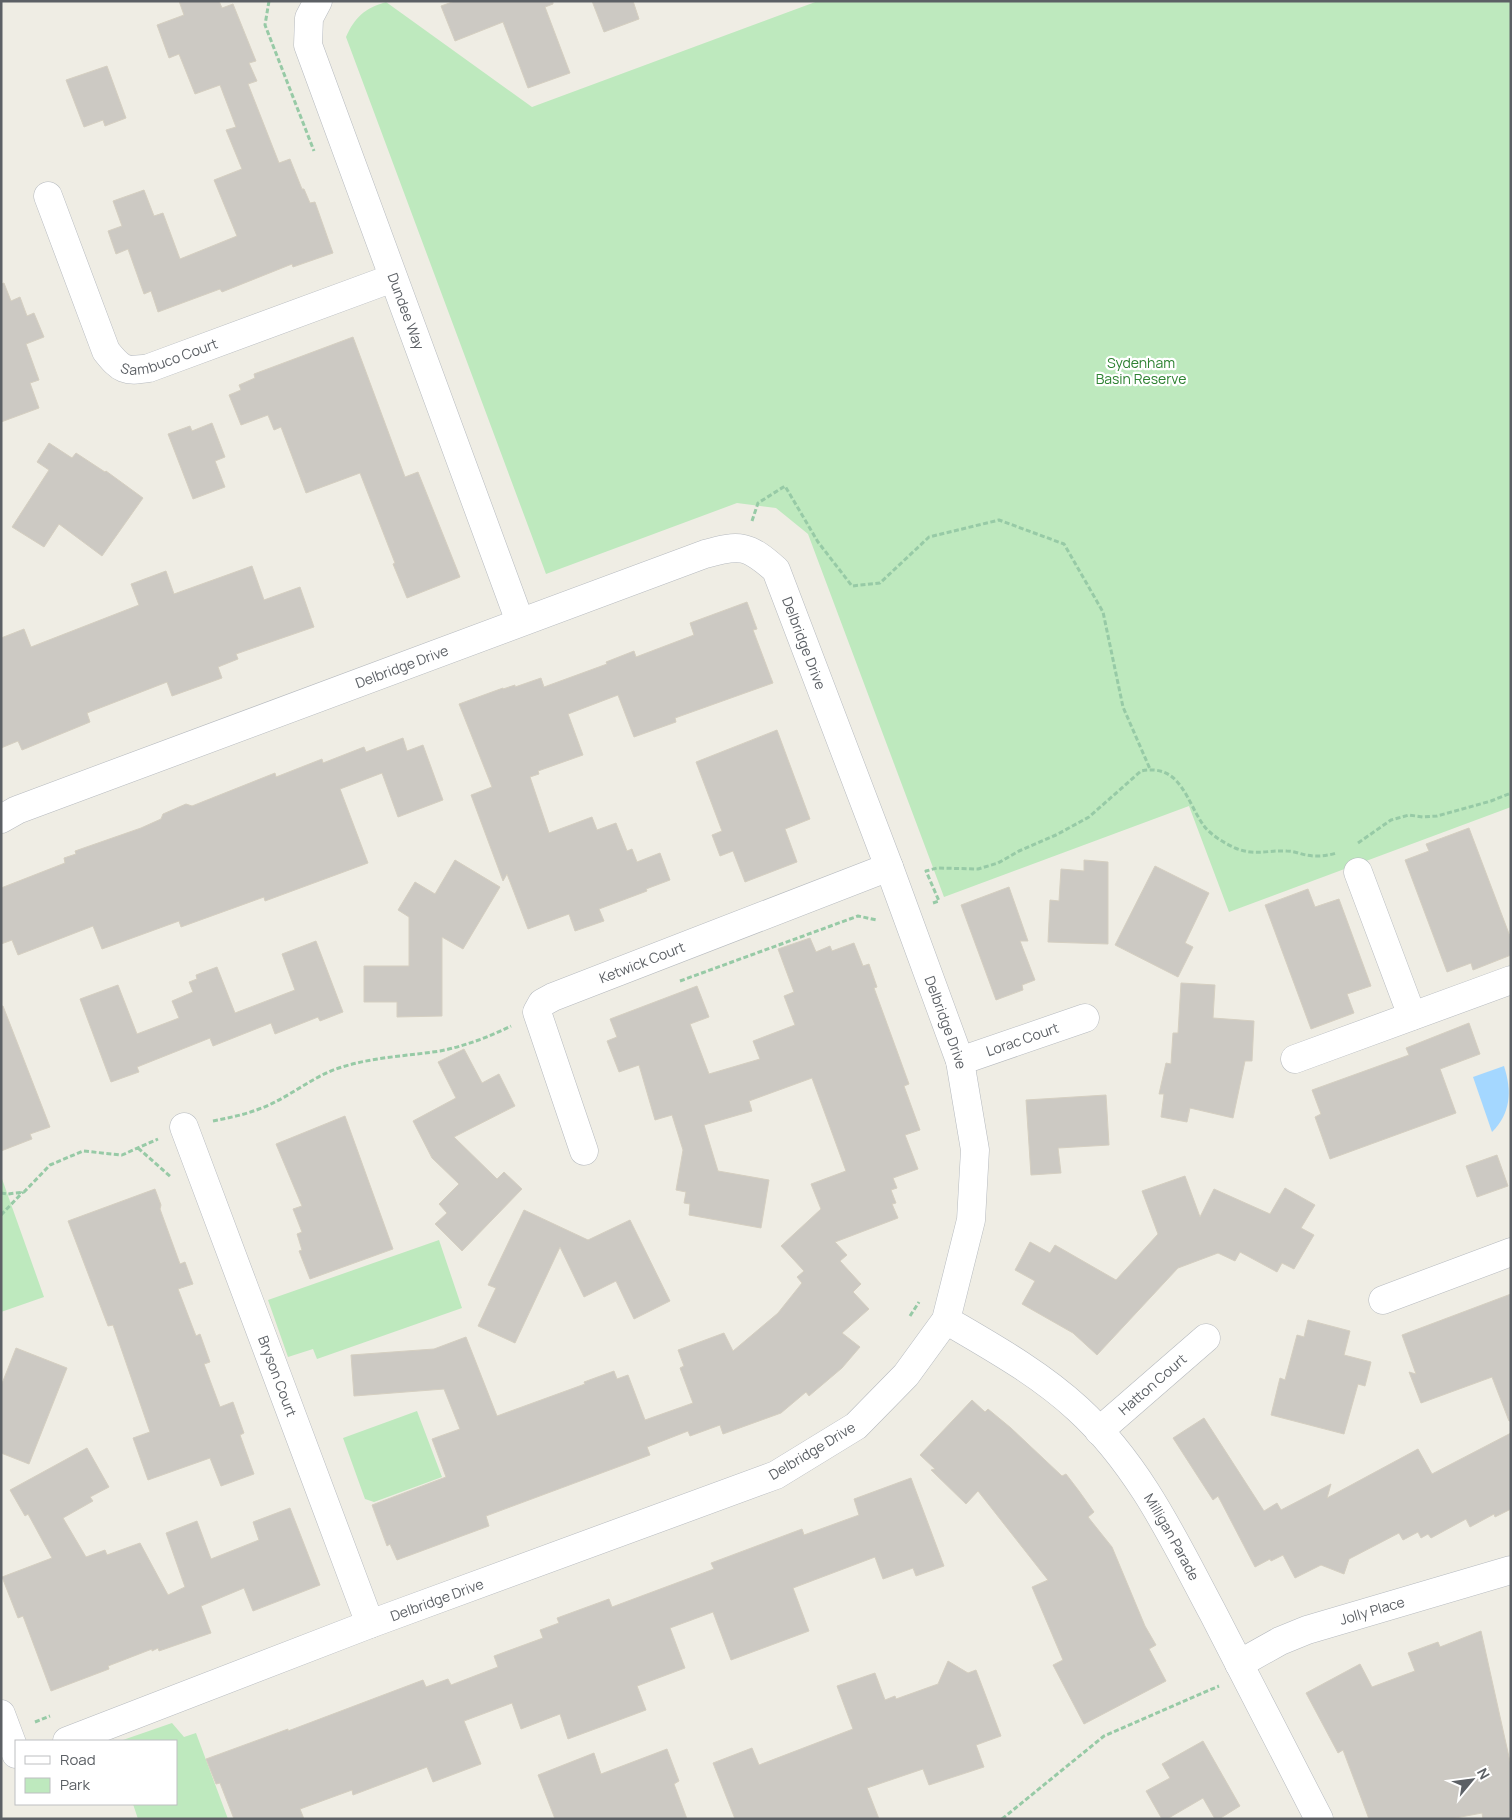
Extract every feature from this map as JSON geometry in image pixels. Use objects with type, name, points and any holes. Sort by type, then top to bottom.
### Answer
[{"type":"street","name":"Dundee Way","points":[[318,1],[308,18],[308,45],[520,622]]},
{"type":"street","name":"Sambuco Court","points":[[48,196],[106,351],[117,365],[132,371],[149,368],[393,278]]},
{"type":"street","name":"Delbridge Drive","points":[[6,814],[704,554],[726,548],[745,548],[759,555],[776,570],[960,1061],[975,1150],[971,1220],[946,1320],[906,1375],[856,1426],[776,1475],[370,1624],[70,1740]]},
{"type":"street","points":[[1353,861],[1412,1016]]},
{"type":"street","name":"Ketwick Court","points":[[537,1012],[542,1003],[553,997],[889,868]]},
{"type":"street","points":[[1295,1059],[1511,980]]},
{"type":"street","points":[[537,1012],[584,1151]]},
{"type":"street","name":"Lorac Court","points":[[960,1061],[1086,1018]]},
{"type":"street","name":"Bryson Court","points":[[184,1127],[370,1624]]},
{"type":"street","points":[[1383,1300],[1511,1252]]},
{"type":"street","name":"Milligan Parade","points":[[946,1320],[1046,1382],[1078,1409],[1135,1473],[1159,1513],[1242,1669],[1319,1819]]},
{"type":"street","name":"Hatton Court","points":[[1099,1431],[1206,1338]]},
{"type":"street","name":"Jolly Place","points":[[1242,1669],[1280,1641],[1307,1630],[1511,1570]]},
{"type":"street","points":[[1,1714],[15,1751]]},
{"type":"street","points":[[1,1766],[15,1761]]},
{"type":"path","points":[[745,548],[758,503],[785,486],[818,542],[852,586],[880,583],[929,538],[999,520],[1064,544],[1103,612],[1123,707],[1150,769]]},
{"type":"path","points":[[673,984],[858,916],[877,920],[904,910],[938,901],[926,871],[937,868],[978,869],[998,863],[1089,817],[1141,772],[1150,769],[1163,772],[1178,781],[1204,827],[1235,848],[1258,854],[1289,851],[1308,856],[1328,856],[1353,861],[1391,820],[1409,815],[1437,816],[1491,802],[1511,793]]},
{"type":"path","points":[[861,878],[877,920]]},
{"type":"path","points":[[1,1215],[50,1165],[83,1151],[122,1155],[184,1127],[246,1114],[274,1103],[322,1075],[340,1067],[394,1055],[465,1045],[493,1035],[537,1012]]},
{"type":"path","points":[[1,1193],[24,1192]]},
{"type":"path","points":[[923,1296],[902,1328],[929,1343]]},
{"type":"path","points":[[1002,1819],[1104,1736],[1217,1687],[1242,1669]]},
{"type":"path","points":[[1213,1678],[1217,1687]]},
{"type":"green space","name":"Sydenham Basin Reserve","points":[[818,1],[1511,1],[1511,807],[1229,912],[1189,806],[944,897],[808,534],[776,508],[737,503],[546,574],[346,37],[353,24],[366,10],[386,2],[532,107]]},
{"type":"green space","points":[[1,1176],[44,1297],[1,1312]]},
{"type":"green space","points":[[439,1240],[462,1308],[317,1359],[313,1349],[288,1357],[268,1300]]},
{"type":"green space","points":[[417,1411],[442,1477],[374,1502],[365,1499],[343,1438]]},
{"type":"green space","points":[[172,1723],[184,1737],[196,1733],[228,1819],[138,1819],[133,1805],[178,1805],[178,1740],[123,1740]]},
{"type":"water","points":[[1504,1066],[1507,1075],[1508,1101],[1503,1117],[1492,1132],[1473,1077]]},
{"type":"building","points":[[179,1],[219,1],[222,8],[233,4],[256,61],[249,63],[257,81],[248,84],[279,163],[290,159],[310,203],[315,202],[333,253],[293,267],[292,264],[222,292],[220,289],[158,312],[151,291],[144,294],[128,249],[116,254],[108,231],[122,226],[113,201],[144,190],[154,216],[163,213],[180,259],[237,236],[214,180],[242,169],[226,130],[236,127],[220,85],[195,94],[179,54],[169,58],[157,25],[184,15]]},
{"type":"building","points":[[455,1],[553,1],[553,4],[545,7],[570,73],[528,88],[503,22],[455,41],[441,6]]},
{"type":"building","points":[[592,1],[633,1],[639,19],[604,32]]},
{"type":"building","points":[[107,66],[126,118],[105,126],[103,120],[84,127],[66,80]]},
{"type":"building","points":[[4,283],[11,301],[20,297],[27,316],[34,313],[44,337],[26,344],[39,380],[30,383],[39,408],[1,422],[1,284]]},
{"type":"building","points":[[353,337],[405,477],[418,472],[460,577],[407,598],[360,473],[306,493],[281,427],[274,430],[268,415],[241,425],[229,395],[241,390],[239,385],[255,378],[254,374]]},
{"type":"building","points":[[212,423],[225,457],[215,461],[225,487],[193,499],[168,434],[190,426],[192,431]]},
{"type":"building","points":[[49,443],[72,458],[76,453],[106,471],[143,498],[102,556],[59,524],[44,547],[12,527],[49,470],[37,462]]},
{"type":"building","points":[[252,566],[264,600],[300,587],[314,627],[236,654],[238,659],[218,667],[222,678],[172,696],[167,682],[87,713],[90,722],[22,750],[18,741],[1,748],[1,638],[24,629],[31,647],[139,605],[131,584],[166,571],[174,594]]},
{"type":"building","points":[[747,602],[757,629],[753,630],[773,683],[675,718],[676,722],[634,737],[618,695],[568,714],[583,755],[538,771],[539,774],[530,777],[549,833],[592,817],[597,830],[616,823],[627,851],[632,849],[637,862],[660,853],[670,880],[599,909],[604,921],[575,931],[569,914],[528,929],[507,874],[503,881],[471,795],[492,787],[459,704],[503,688],[515,685],[515,687],[541,678],[544,687],[607,664],[606,662],[634,651],[636,657],[694,635],[690,623]]},
{"type":"building","points":[[777,730],[810,819],[785,829],[797,862],[745,882],[733,851],[720,856],[712,835],[722,831],[696,762]]},
{"type":"building","points":[[403,738],[407,751],[423,745],[443,800],[398,817],[382,773],[340,789],[368,863],[265,901],[264,897],[181,927],[179,921],[102,949],[93,926],[18,955],[12,940],[1,944],[1,888],[65,863],[64,858],[76,854],[75,851],[141,828],[161,819],[163,814],[186,804],[192,806],[275,773],[276,777],[322,759],[323,763],[364,747],[366,752]]},
{"type":"building","points":[[1469,828],[1511,939],[1511,955],[1473,970],[1471,963],[1447,972],[1405,860],[1429,851],[1426,844]]},
{"type":"building","points":[[455,860],[500,887],[463,949],[442,937],[442,1016],[397,1017],[397,1002],[364,1002],[364,966],[409,966],[409,917],[398,910],[415,882],[435,894]]},
{"type":"building","points":[[1084,860],[1108,862],[1108,944],[1048,942],[1050,900],[1059,901],[1061,869],[1084,871]]},
{"type":"building","points":[[1155,866],[1209,893],[1185,943],[1193,947],[1178,977],[1115,945]]},
{"type":"building","points":[[1009,887],[1028,941],[1020,941],[1035,980],[1022,985],[1023,990],[996,1000],[961,905]]},
{"type":"building","points":[[1308,889],[1315,907],[1339,899],[1371,986],[1347,994],[1354,1013],[1311,1029],[1265,905]]},
{"type":"building","points":[[810,938],[816,952],[830,946],[832,951],[854,943],[863,966],[869,964],[877,987],[874,988],[909,1084],[904,1086],[920,1130],[905,1135],[918,1169],[893,1178],[897,1188],[891,1190],[896,1203],[892,1204],[898,1218],[835,1242],[847,1255],[840,1261],[861,1284],[853,1292],[869,1309],[842,1333],[860,1347],[842,1368],[809,1396],[806,1392],[781,1413],[723,1434],[720,1425],[690,1436],[688,1431],[647,1447],[650,1455],[486,1516],[489,1526],[397,1560],[390,1544],[387,1546],[372,1505],[446,1477],[432,1439],[460,1429],[444,1389],[354,1396],[351,1355],[434,1349],[466,1337],[497,1416],[585,1384],[584,1382],[614,1371],[617,1379],[628,1375],[645,1420],[693,1403],[680,1368],[684,1366],[678,1350],[724,1333],[733,1351],[778,1313],[802,1283],[797,1277],[804,1271],[781,1246],[821,1209],[811,1184],[846,1171],[812,1078],[749,1101],[752,1111],[704,1125],[718,1171],[769,1180],[761,1228],[689,1215],[690,1204],[684,1203],[686,1192],[676,1190],[683,1150],[672,1115],[655,1120],[639,1065],[619,1072],[607,1041],[617,1037],[610,1019],[697,986],[709,1017],[690,1024],[709,1074],[760,1059],[753,1041],[795,1025],[784,996],[794,992],[778,949]]},
{"type":"building","points":[[316,941],[343,1012],[320,1021],[318,1017],[275,1034],[271,1023],[213,1046],[210,1038],[137,1067],[139,1072],[111,1082],[80,999],[118,985],[137,1034],[179,1018],[172,1001],[193,992],[189,982],[197,979],[196,975],[217,967],[235,1013],[295,990],[282,954]]},
{"type":"building","points":[[1181,983],[1215,985],[1213,1018],[1254,1021],[1252,1061],[1245,1061],[1233,1118],[1190,1108],[1187,1122],[1161,1117],[1164,1094],[1159,1094],[1166,1063],[1171,1064],[1173,1033],[1178,1033]]},
{"type":"building","points":[[1,1006],[3,1006],[50,1127],[30,1134],[32,1139],[1,1151]]},
{"type":"building","points":[[1469,1023],[1480,1054],[1440,1069],[1456,1113],[1330,1159],[1315,1117],[1321,1114],[1312,1090],[1409,1055],[1406,1048]]},
{"type":"building","points":[[464,1049],[482,1083],[499,1074],[515,1106],[454,1137],[497,1179],[504,1172],[522,1189],[462,1251],[435,1224],[447,1213],[439,1204],[459,1184],[432,1158],[413,1121],[456,1098],[438,1062]]},
{"type":"building","points":[[1106,1095],[1109,1145],[1058,1148],[1061,1173],[1031,1175],[1026,1100]]},
{"type":"building","points":[[345,1116],[393,1249],[310,1279],[299,1251],[302,1250],[297,1234],[302,1232],[293,1209],[302,1206],[276,1144]]},
{"type":"building","points":[[1497,1155],[1508,1186],[1477,1197],[1466,1166]]},
{"type":"building","points":[[1185,1176],[1200,1217],[1214,1189],[1270,1214],[1285,1188],[1315,1205],[1301,1228],[1314,1235],[1294,1269],[1282,1263],[1277,1272],[1240,1252],[1235,1261],[1218,1253],[1178,1268],[1097,1355],[1073,1333],[1022,1304],[1035,1281],[1015,1270],[1030,1242],[1050,1253],[1055,1245],[1116,1280],[1158,1234],[1142,1191]]},
{"type":"building","points":[[155,1189],[161,1205],[160,1209],[180,1264],[185,1262],[193,1284],[178,1289],[196,1336],[200,1334],[210,1362],[204,1364],[220,1407],[233,1402],[244,1433],[240,1435],[254,1474],[221,1486],[210,1458],[148,1480],[133,1438],[150,1432],[113,1325],[108,1326],[68,1221]]},
{"type":"building","points":[[524,1210],[588,1240],[630,1220],[670,1301],[634,1319],[616,1281],[584,1297],[560,1247],[515,1343],[478,1326],[496,1288],[488,1285]]},
{"type":"building","points":[[1511,1294],[1511,1421],[1509,1421],[1492,1377],[1421,1403],[1409,1372],[1416,1374],[1402,1335]]},
{"type":"building","points":[[1308,1320],[1350,1331],[1344,1355],[1371,1362],[1365,1386],[1358,1384],[1344,1434],[1271,1415],[1280,1378],[1285,1380],[1297,1335],[1304,1337]]},
{"type":"building","points":[[16,1348],[67,1368],[29,1464],[1,1453],[1,1386]]},
{"type":"building","points":[[972,1400],[985,1412],[988,1409],[1011,1428],[1062,1476],[1066,1474],[1079,1491],[1094,1512],[1088,1517],[1112,1547],[1145,1626],[1156,1645],[1149,1649],[1166,1681],[1084,1724],[1053,1665],[1063,1660],[1032,1587],[1048,1580],[978,1491],[966,1504],[931,1470],[935,1469],[920,1455]]},
{"type":"building","points":[[1204,1418],[1264,1511],[1277,1503],[1281,1510],[1331,1484],[1327,1498],[1418,1449],[1432,1474],[1511,1433],[1511,1509],[1495,1517],[1494,1514],[1470,1527],[1466,1519],[1431,1538],[1428,1534],[1421,1538],[1418,1532],[1403,1540],[1399,1533],[1349,1559],[1344,1574],[1321,1565],[1295,1578],[1283,1555],[1255,1567],[1218,1496],[1213,1500],[1173,1438]]},
{"type":"building","points":[[87,1448],[109,1487],[90,1497],[93,1501],[63,1518],[86,1557],[105,1550],[107,1555],[140,1543],[168,1595],[185,1587],[166,1533],[197,1521],[211,1559],[259,1540],[253,1522],[290,1508],[320,1585],[253,1611],[244,1588],[201,1606],[211,1633],[159,1651],[158,1648],[152,1651],[152,1649],[108,1666],[109,1669],[51,1691],[23,1616],[18,1618],[2,1577],[52,1558],[28,1514],[25,1516],[10,1490]]},
{"type":"building","points":[[911,1478],[944,1566],[916,1576],[913,1568],[883,1579],[875,1557],[793,1588],[809,1631],[731,1660],[713,1612],[670,1628],[685,1668],[637,1686],[646,1710],[568,1739],[560,1714],[521,1729],[512,1703],[464,1721],[481,1764],[433,1782],[427,1767],[353,1795],[352,1790],[300,1809],[304,1819],[234,1819],[220,1783],[216,1784],[206,1759],[288,1729],[288,1731],[423,1680],[426,1687],[448,1679],[451,1685],[498,1667],[494,1656],[543,1638],[540,1630],[559,1623],[557,1618],[609,1599],[612,1607],[714,1569],[711,1563],[802,1529],[804,1535],[859,1515],[854,1499]]},
{"type":"building","points":[[1481,1631],[1511,1766],[1511,1819],[1483,1819],[1482,1813],[1450,1819],[1369,1819],[1343,1750],[1338,1753],[1306,1693],[1360,1664],[1372,1687],[1415,1671],[1408,1653],[1438,1642],[1440,1647]]},
{"type":"building","points":[[948,1661],[968,1673],[976,1670],[1001,1736],[976,1745],[984,1767],[929,1785],[923,1769],[867,1788],[879,1819],[735,1819],[713,1763],[752,1748],[759,1765],[853,1729],[837,1686],[875,1673],[885,1700],[895,1696],[896,1699],[938,1684]]},
{"type":"building","points":[[1203,1741],[1240,1806],[1219,1819],[1215,1819],[1203,1798],[1167,1819],[1162,1819],[1146,1791],[1170,1778],[1162,1764]]},
{"type":"building","points":[[667,1749],[679,1781],[674,1784],[687,1819],[555,1819],[538,1775],[594,1753],[601,1774]]}]
